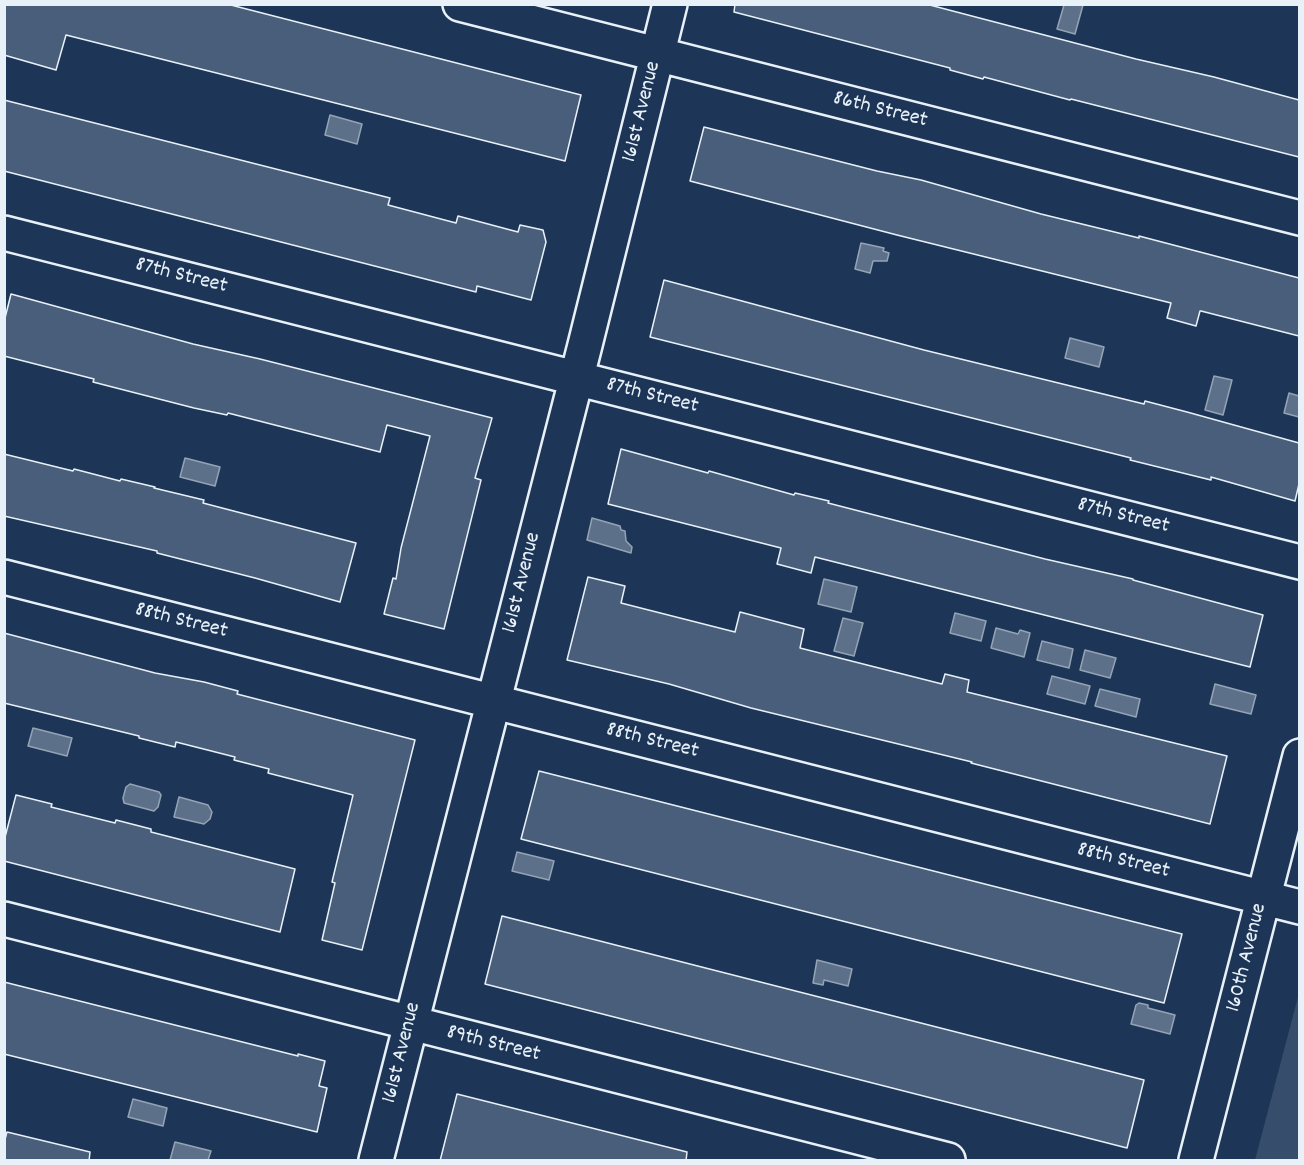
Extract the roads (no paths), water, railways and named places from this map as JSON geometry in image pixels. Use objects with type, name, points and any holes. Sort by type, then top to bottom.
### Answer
[{"type":"street","name":"86th Street","points":[[460,4],[1299,218]]},
{"type":"street","name":"161st Avenue","points":[[375,1161],[670,4]]},
{"type":"street","name":"87th Street","points":[[4,233],[1299,562]]},
{"type":"street","name":"88th Street","points":[[4,577],[1299,907]]},
{"type":"street","name":"160th Avenue","points":[[1196,1161],[1299,756]]},
{"type":"street","name":"89th Street","points":[[4,919],[948,1161]]}]
